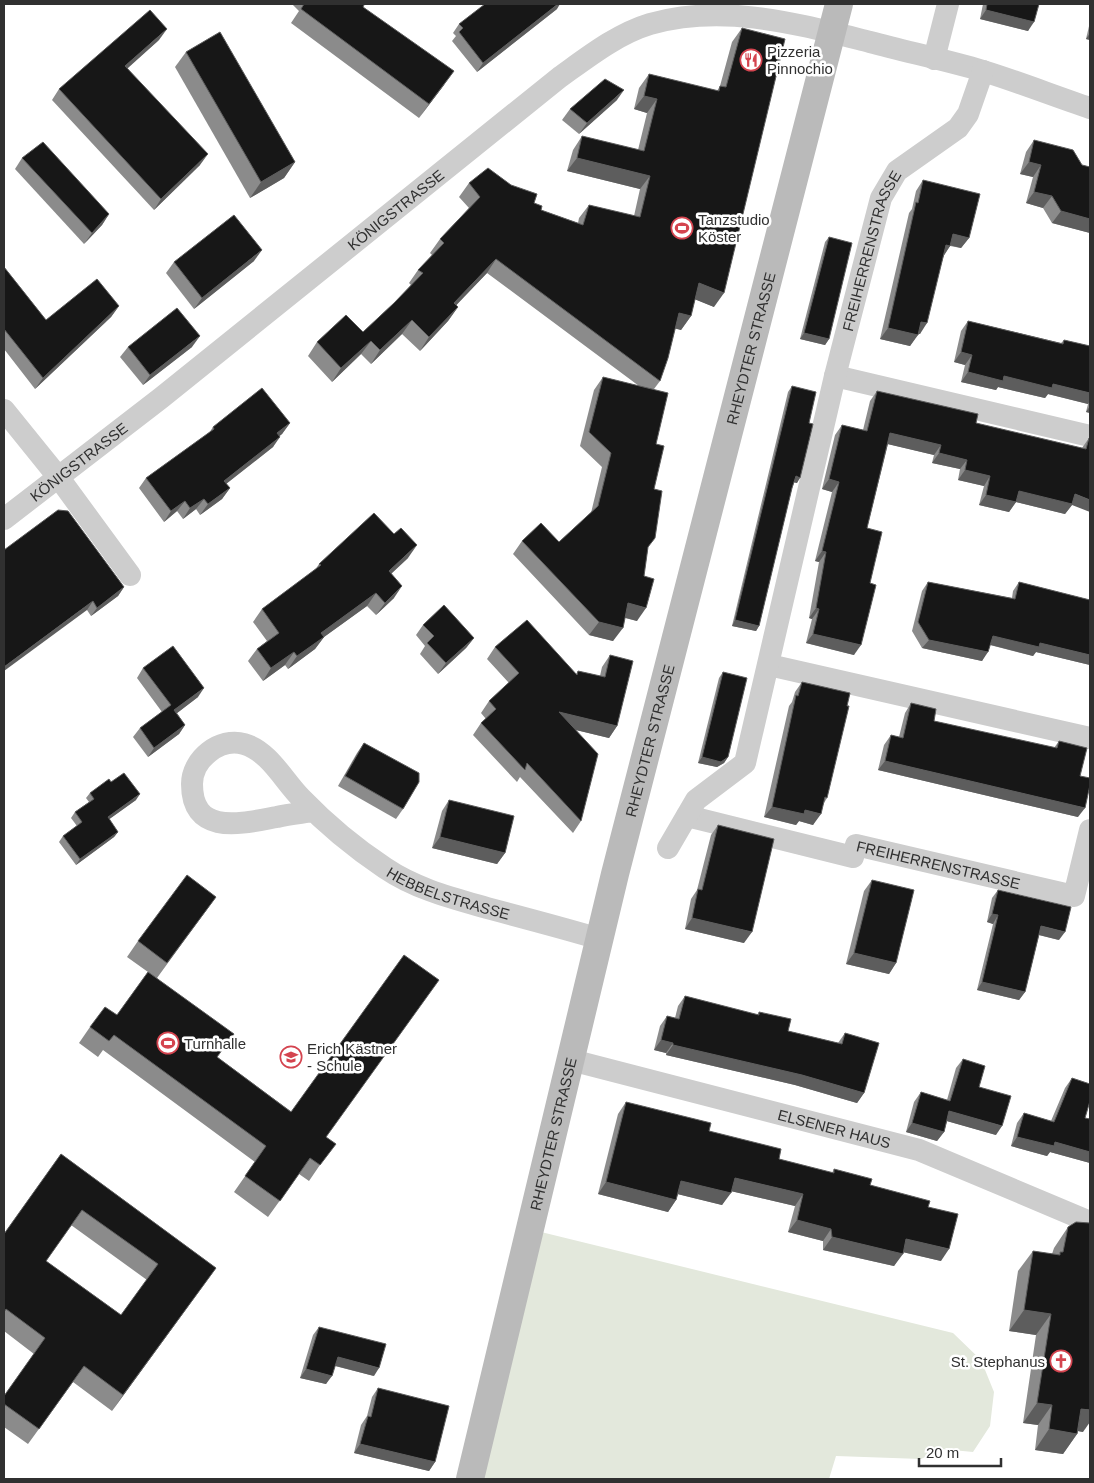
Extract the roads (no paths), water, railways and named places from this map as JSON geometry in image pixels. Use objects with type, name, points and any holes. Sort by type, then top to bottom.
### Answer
[{"type":"main road","name":"RHEYDTER STRASSE","points":[[470,1479],[600,939],[839,4]]},
{"type":"street","points":[[934,59],[948,4]]},
{"type":"street","name":"KÖNIGSTRASSE","points":[[4,519],[59,478],[560,77],[613,41],[648,25],[680,17],[705,15],[749,16],[831,33],[983,71],[1090,108]]},
{"type":"street","name":"FREIHERRENSTRASSE","points":[[668,848],[696,800],[745,763],[835,376],[877,212],[888,184],[897,171],[958,128],[968,114],[983,71]]},
{"type":"street","points":[[835,376],[1090,436]]},
{"type":"street","points":[[4,410],[59,478],[130,575]]},
{"type":"street","points":[[769,665],[1090,738]]},
{"type":"street","name":"HEBBELSTRASSE","points":[[314,811],[232,825],[216,822],[199,810],[195,801],[192,790],[194,771],[205,755],[219,746],[233,742],[246,744],[264,756],[314,811],[375,861],[410,882],[464,901],[600,939]]},
{"type":"street","name":"FREIHERRENSTRASSE","points":[[687,816],[853,857],[856,845],[1074,896],[1090,830]]},
{"type":"street","name":"ELSENER HAUS","points":[[571,1060],[919,1150],[1090,1222]]},
{"type":"place","name":"Pizzeria Pinnochio","points":[[751,60]]},
{"type":"place","name":"Tanzstudio Köster","points":[[682,228]]},
{"type":"place","name":"Turnhalle","points":[[168,1043]]},
{"type":"place","name":"Erich Kästner - Schule","points":[[291,1057]]},
{"type":"place","name":"St. Stephanus","points":[[1061,1361]]}]
